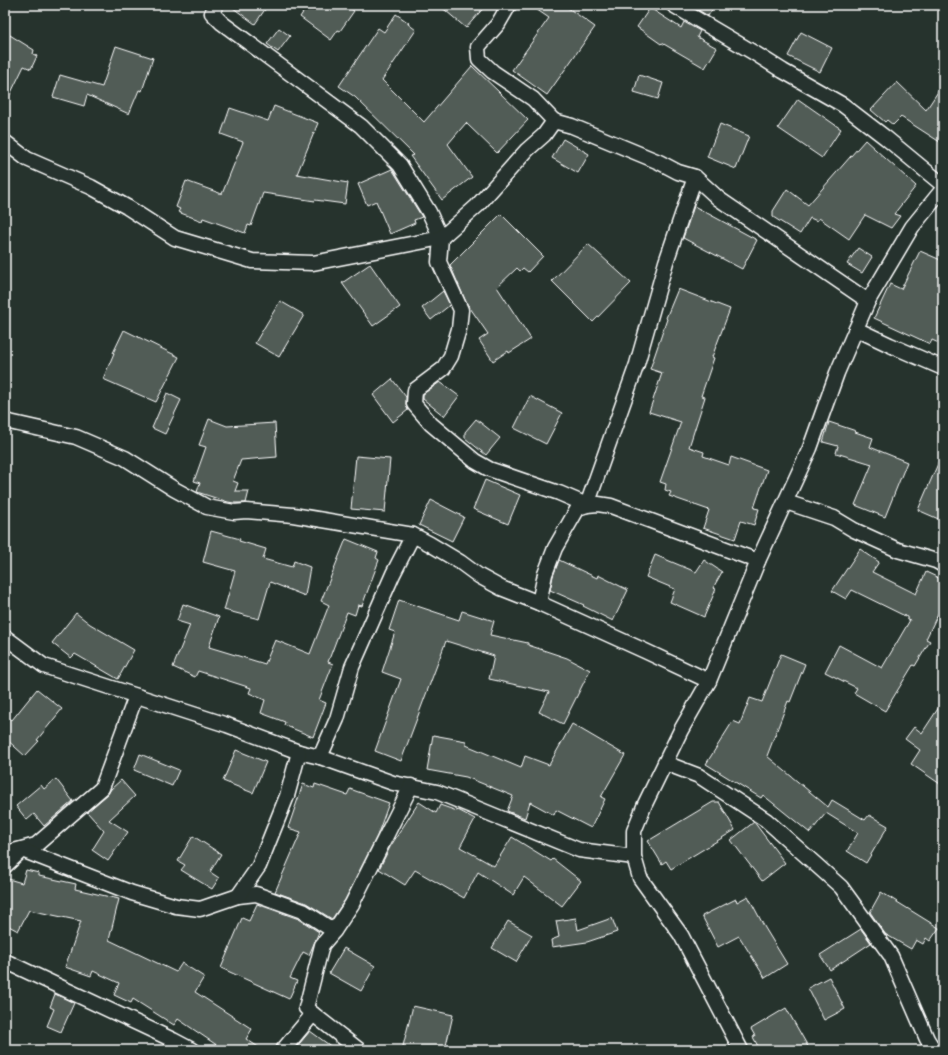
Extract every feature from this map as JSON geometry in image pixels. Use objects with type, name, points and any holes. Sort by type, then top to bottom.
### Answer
[{"type":"street","points":[[216,5],[212,13],[222,23],[360,126],[400,165],[429,212],[441,238],[439,262],[461,310],[459,329],[451,356],[443,369],[415,390],[414,404],[431,424],[475,461],[489,469],[559,493],[587,505]]},
{"type":"street","points":[[509,5],[498,24],[478,47],[479,59],[493,72],[533,99],[554,121],[572,126],[659,162],[678,172],[695,177],[719,199],[868,301]]},
{"type":"street","points":[[673,5],[756,54],[783,72],[843,105],[943,185]]},
{"type":"street","points":[[5,142],[27,158],[91,187],[175,238],[252,261],[313,263],[441,238],[478,206],[527,150],[544,135],[554,121]]},
{"type":"street","points":[[587,505],[638,364],[666,262],[695,177]]},
{"type":"street","points":[[741,1050],[681,935],[640,878],[634,857],[634,831],[645,804],[681,730],[709,681],[758,562],[810,448],[837,373],[868,301],[912,227],[943,189]]},
{"type":"street","points":[[856,329],[890,346],[943,368]]},
{"type":"street","points":[[5,422],[76,437],[125,458],[174,489],[207,507],[234,512],[246,511],[293,515],[413,535],[501,588],[539,603],[709,681]]},
{"type":"street","points":[[786,502],[834,518],[854,530],[898,550],[936,561],[943,565]]},
{"type":"street","points":[[539,603],[545,574],[555,548],[578,508],[587,505],[598,504],[611,506],[758,562]]},
{"type":"street","points":[[320,757],[337,719],[352,667],[392,574],[413,535]]},
{"type":"street","points":[[5,637],[44,666],[227,725],[299,752],[320,757],[386,781],[437,792],[580,850],[634,857]]},
{"type":"street","points":[[5,851],[10,852],[22,850],[36,845],[102,788],[136,696]]},
{"type":"street","points":[[238,896],[259,866],[287,796],[299,752]]},
{"type":"street","points":[[665,763],[699,776],[766,820],[841,887],[891,956],[927,1038],[934,1050]]},
{"type":"street","points":[[359,1050],[306,1008],[322,945],[334,932],[352,904],[411,786]]},
{"type":"street","points":[[5,866],[22,850]]},
{"type":"street","points":[[22,850],[132,893],[176,906],[200,909],[238,896],[256,894],[303,911],[334,932]]},
{"type":"street","points":[[5,961],[192,1050]]},
{"type":"street","points":[[283,1050],[313,1014]]},
{"type":"building","points":[[229,5],[268,5],[255,24]]},
{"type":"building","points":[[308,5],[346,5],[354,11],[340,31],[338,30],[331,40],[300,17]]},
{"type":"building","points":[[439,5],[486,5],[466,28]]},
{"type":"building","points":[[530,5],[564,5],[595,27],[547,95],[512,70],[549,18]]},
{"type":"building","points":[[715,5],[708,16],[692,6]]},
{"type":"building","points":[[650,8],[681,28],[684,22],[700,31],[697,37],[717,48],[705,68],[662,43],[661,44],[637,27]]},
{"type":"building","points":[[396,14],[416,30],[382,80],[424,122],[472,66],[528,120],[497,153],[466,123],[448,144],[472,177],[442,200],[410,156],[414,155],[355,97],[339,86],[378,28],[384,32]]},
{"type":"building","points":[[279,28],[290,36],[278,52],[267,44]]},
{"type":"building","points":[[5,32],[34,50],[33,54],[37,56],[31,69],[24,66],[5,105]]},
{"type":"building","points":[[801,32],[832,48],[820,72],[788,56]]},
{"type":"building","points":[[116,46],[153,58],[142,91],[139,90],[129,114],[87,95],[84,106],[53,97],[60,75],[102,87]]},
{"type":"building","points":[[639,75],[663,83],[658,99],[634,92]]},
{"type":"building","points":[[897,82],[926,110],[943,84],[943,144],[901,117],[893,125],[887,120],[885,122],[871,110]]},
{"type":"building","points":[[798,99],[841,129],[822,158],[778,128]]},
{"type":"building","points":[[274,106],[318,123],[297,174],[348,183],[345,204],[263,193],[251,226],[248,225],[245,233],[203,218],[202,221],[178,212],[180,209],[176,207],[186,181],[222,194],[243,142],[221,134],[230,108],[268,121]]},
{"type":"building","points":[[720,124],[749,136],[736,169],[707,157]]},
{"type":"building","points":[[563,139],[589,154],[578,173],[552,158]]},
{"type":"building","points":[[865,140],[916,186],[894,214],[900,216],[891,228],[865,215],[849,239],[819,218],[817,221],[810,218],[800,234],[773,217],[773,211],[787,189],[808,205]]},
{"type":"building","points":[[392,169],[422,217],[414,220],[415,223],[390,234],[376,201],[367,205],[358,184]]},
{"type":"building","points":[[694,206],[757,240],[742,269],[683,238]]},
{"type":"building","points":[[501,214],[543,256],[528,272],[523,268],[520,271],[517,268],[497,287],[531,339],[493,361],[479,340],[488,334],[466,302],[450,265]]},
{"type":"building","points":[[588,244],[631,283],[593,322],[552,281]]},
{"type":"building","points":[[858,248],[872,257],[862,273],[847,264]]},
{"type":"building","points":[[920,251],[943,261],[943,345],[932,340],[930,344],[874,318],[890,284],[901,289]]},
{"type":"building","points":[[370,264],[400,307],[373,326],[342,283]]},
{"type":"building","points":[[678,289],[730,309],[712,357],[714,358],[701,396],[705,397],[689,447],[704,452],[703,456],[729,465],[731,457],[767,470],[754,508],[759,509],[754,525],[741,521],[735,539],[703,528],[709,510],[669,496],[671,492],[665,490],[666,484],[660,482],[681,422],[649,412],[662,373],[650,369],[667,319],[666,318]]},
{"type":"building","points":[[443,291],[450,305],[431,320],[422,308]]},
{"type":"building","points":[[280,301],[304,315],[279,357],[255,343]]},
{"type":"building","points":[[124,330],[179,357],[156,402],[103,379]]},
{"type":"building","points":[[392,379],[406,397],[408,410],[393,422],[373,395]]},
{"type":"building","points":[[440,382],[459,396],[444,416],[423,399],[423,394]]},
{"type":"building","points":[[167,393],[181,400],[165,434],[152,428]]},
{"type":"building","points":[[530,396],[562,413],[546,444],[514,428]]},
{"type":"building","points":[[209,419],[227,426],[275,423],[277,457],[241,460],[233,481],[238,483],[235,491],[249,491],[246,503],[228,502],[197,492],[200,483],[194,481],[206,447],[199,445]]},
{"type":"building","points":[[476,419],[500,438],[486,455],[465,438],[465,432]]},
{"type":"building","points":[[829,422],[873,438],[870,447],[907,462],[885,517],[855,505],[872,464],[836,453],[838,446],[823,442]]},
{"type":"building","points":[[943,452],[943,521],[918,510]]},
{"type":"building","points":[[356,456],[390,459],[385,512],[351,509]]},
{"type":"building","points":[[485,480],[520,495],[508,524],[473,509]]},
{"type":"building","points":[[431,500],[464,517],[452,541],[419,525]]},
{"type":"building","points":[[211,531],[240,539],[239,541],[266,549],[263,559],[292,567],[294,561],[310,567],[305,596],[270,582],[259,619],[224,610],[235,571],[203,562]]},
{"type":"building","points":[[346,539],[378,552],[376,558],[379,560],[362,606],[358,605],[355,615],[347,612],[328,662],[333,664],[319,700],[326,703],[313,737],[284,725],[285,722],[261,713],[265,700],[249,693],[251,688],[198,671],[195,677],[173,667],[190,625],[177,621],[183,604],[219,617],[209,647],[265,664],[275,640],[310,654],[329,605],[321,601]]},
{"type":"building","points":[[860,549],[879,562],[872,572],[916,594],[926,572],[943,580],[943,603],[926,639],[930,641],[915,666],[913,665],[885,711],[854,693],[857,688],[825,672],[839,645],[882,668],[910,620],[907,619],[907,617],[852,590],[846,599],[832,591]]},
{"type":"building","points":[[655,555],[696,572],[704,560],[722,572],[713,588],[716,589],[704,617],[670,602],[675,589],[646,577]]},
{"type":"building","points":[[559,560],[597,578],[598,575],[628,590],[613,621],[583,606],[584,605],[550,590]]},
{"type":"building","points":[[399,600],[459,620],[462,611],[494,621],[490,635],[528,643],[528,645],[567,658],[590,670],[563,724],[539,712],[549,692],[489,679],[494,656],[446,641],[401,761],[375,751],[401,679],[382,672],[395,632],[389,630]]},
{"type":"building","points":[[76,613],[90,624],[134,650],[118,679],[75,654],[71,658],[52,643]]},
{"type":"building","points":[[781,654],[805,664],[790,702],[788,701],[767,756],[828,807],[832,800],[865,820],[869,815],[888,826],[866,863],[847,851],[858,833],[826,813],[810,833],[763,795],[761,798],[706,764],[733,721],[740,724],[750,698],[762,702]]},
{"type":"building","points":[[37,689],[62,709],[37,740],[39,741],[25,756],[5,738],[5,716],[12,720]]},
{"type":"building","points":[[943,701],[943,786],[911,764],[920,750],[905,739],[914,727],[922,733]]},
{"type":"building","points":[[572,724],[625,755],[601,797],[605,799],[591,828],[556,810],[554,815],[530,802],[525,818],[507,811],[513,796],[466,777],[427,770],[433,735],[466,741],[466,745],[521,768],[525,756],[549,765]]},
{"type":"building","points":[[236,750],[266,762],[253,793],[223,781]]},
{"type":"building","points":[[140,754],[179,770],[172,786],[134,770]]},
{"type":"building","points":[[56,779],[73,801],[44,826],[34,814],[27,820],[16,806],[41,785],[44,789]]},
{"type":"building","points":[[121,780],[135,796],[109,820],[128,832],[108,861],[92,850],[104,831],[87,812],[108,794],[111,789]]},
{"type":"building","points":[[303,784],[314,788],[315,784],[347,795],[350,789],[389,803],[377,836],[345,900],[332,919],[306,903],[275,892],[301,832],[288,828]]},
{"type":"building","points":[[419,802],[436,813],[440,805],[457,811],[458,810],[475,819],[460,847],[494,866],[512,837],[551,861],[553,859],[581,881],[562,906],[524,877],[513,895],[478,872],[464,898],[415,870],[405,885],[379,869],[390,847]]},
{"type":"building","points":[[713,802],[719,802],[735,830],[671,869],[666,861],[662,864],[648,841]]},
{"type":"building","points":[[754,822],[785,863],[762,881],[731,840]]},
{"type":"building","points":[[193,836],[221,854],[210,872],[219,878],[212,889],[181,870],[185,865],[178,861]]},
{"type":"building","points":[[26,870],[39,873],[39,876],[76,884],[75,889],[119,899],[109,940],[176,972],[182,963],[204,977],[195,992],[252,1029],[246,1039],[263,1050],[224,1050],[178,1019],[174,1025],[133,999],[131,1003],[114,995],[119,983],[93,971],[91,976],[65,967],[81,921],[29,910],[18,931],[5,924],[5,878],[22,883]]},
{"type":"building","points":[[881,892],[939,928],[930,941],[926,938],[923,944],[916,940],[911,949],[885,934],[870,912]]},
{"type":"building","points":[[748,896],[787,964],[765,978],[739,936],[718,947],[702,916],[736,899],[737,902]]},
{"type":"building","points":[[257,904],[299,919],[319,932],[309,955],[303,952],[290,978],[297,981],[289,999],[221,968],[242,918],[249,921]]},
{"type":"building","points":[[576,918],[578,930],[612,918],[617,932],[587,942],[552,947],[551,940],[559,937],[556,921]]},
{"type":"building","points":[[508,921],[532,935],[516,962],[492,948]]},
{"type":"building","points":[[861,929],[871,943],[830,970],[820,955]]},
{"type":"building","points":[[344,948],[375,966],[361,991],[329,973]]},
{"type":"building","points":[[829,977],[845,1009],[824,1020],[808,988]]},
{"type":"building","points":[[55,994],[74,1003],[61,1032],[47,1026],[54,1009],[50,1007]]},
{"type":"building","points":[[413,1006],[453,1015],[445,1050],[402,1050]]},
{"type":"building","points":[[786,1008],[810,1050],[760,1050],[753,1037],[755,1036],[751,1029]]},
{"type":"building","points":[[310,1031],[336,1050],[294,1050]]}]
